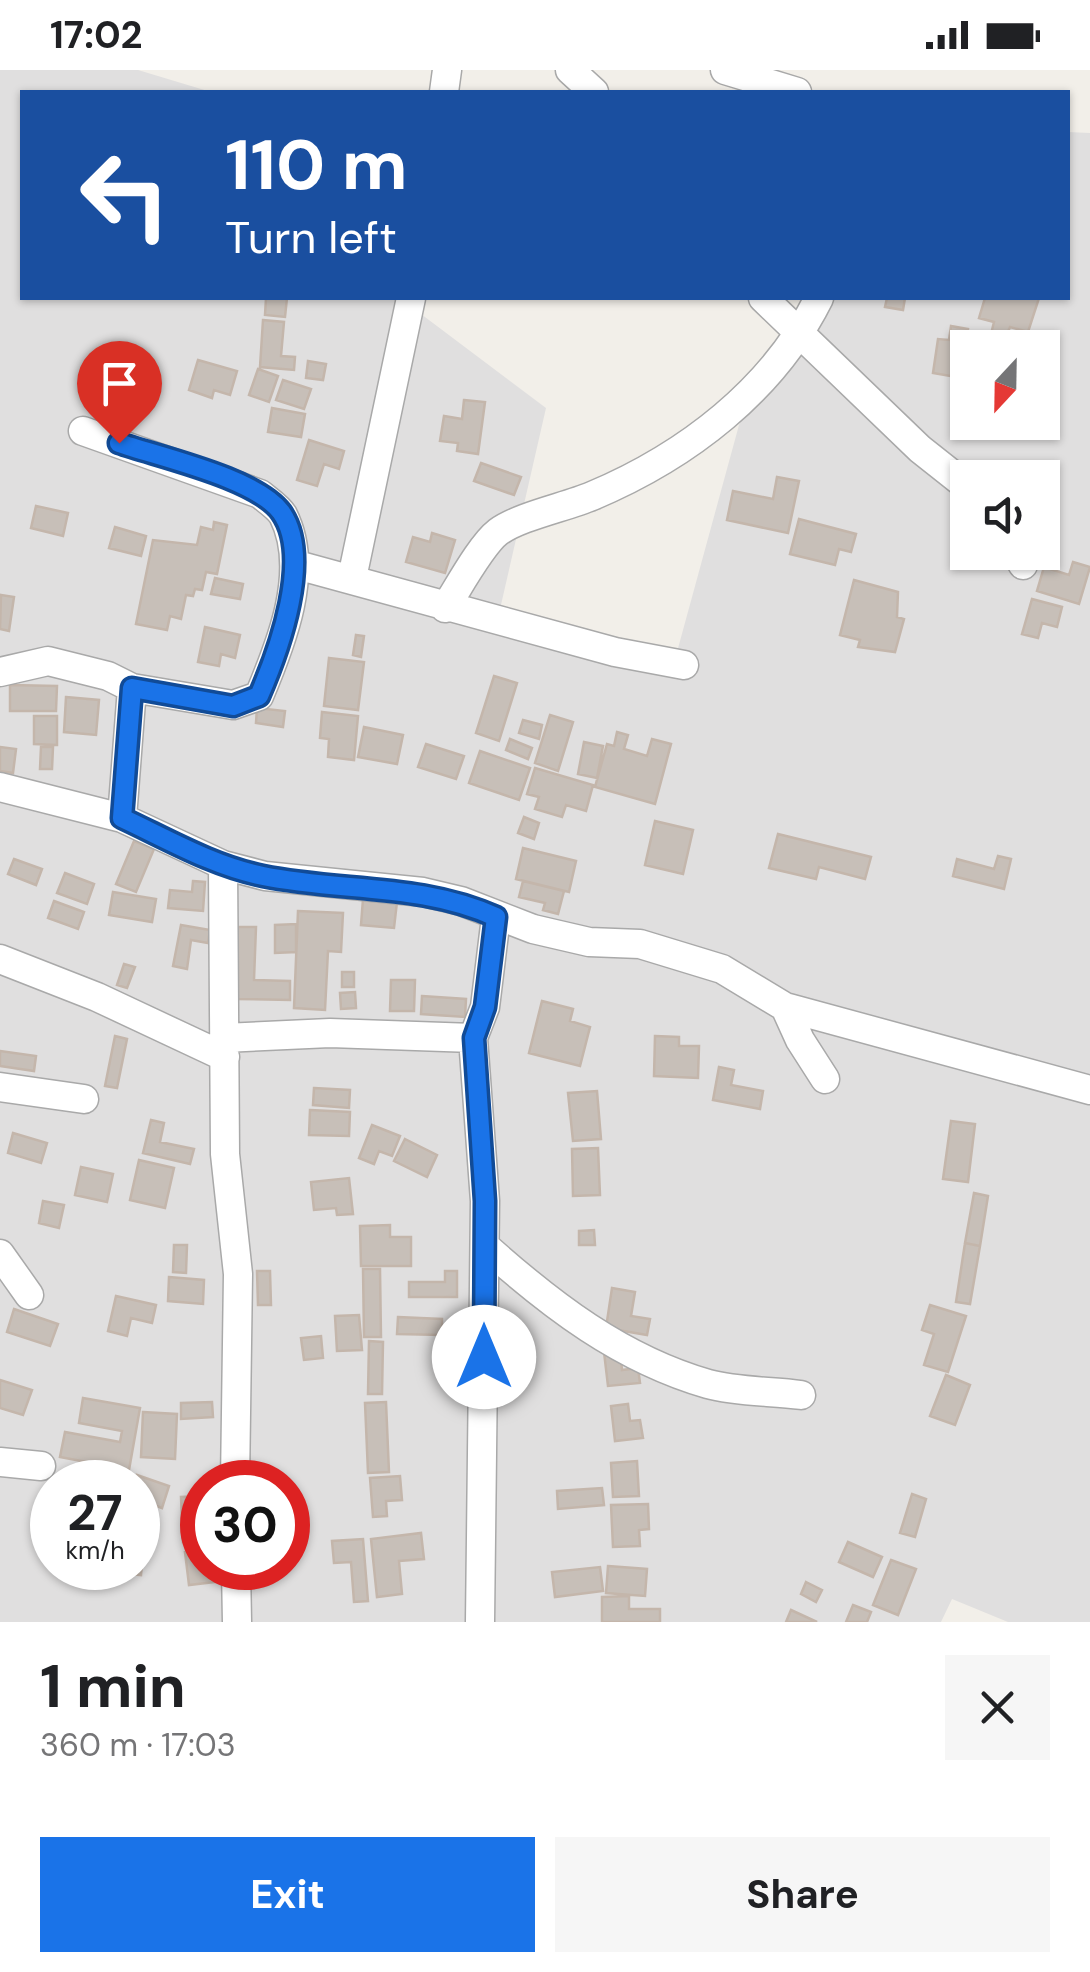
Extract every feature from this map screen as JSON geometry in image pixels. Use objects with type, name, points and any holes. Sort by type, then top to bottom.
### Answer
[{"type":"street","points":[[570,70],[592,90]]},
{"type":"street","points":[[725,70],[790,90]]},
{"type":"street","points":[[352,578],[411,300]]},
{"type":"street","points":[[765,300],[920,449],[950,472]]},
{"type":"street","points":[[445,608],[498,532],[595,495],[678,452],[761,385],[800,336],[819,300]]},
{"type":"street","points":[[0,672],[48,660],[96,672],[132,688],[233,706],[259,696],[274,661],[297,565],[282,513],[260,494],[83,431]]},
{"type":"street","points":[[297,565],[445,608],[616,652],[684,665]]},
{"type":"street","points":[[122,818],[132,688]]},
{"type":"street","points":[[0,787],[122,818],[223,865],[265,876],[422,892],[589,942],[640,944],[722,970],[786,1007],[1090,1090]]},
{"type":"street","points":[[223,865],[225,1154],[238,1274],[235,1460]]},
{"type":"street","points":[[480,1622],[485,1246],[479,1073],[474,1038],[485,1007],[496,917]]},
{"type":"street","points":[[0,958],[225,1047],[330,1034],[474,1038]]},
{"type":"street","points":[[786,1007],[824,1078]]},
{"type":"street","points":[[0,1087],[84,1099]]},
{"type":"street","points":[[485,1246],[556,1309],[603,1339],[709,1384],[801,1395]]},
{"type":"street","points":[[0,1254],[29,1295]]},
{"type":"street","points":[[0,1462],[30,1465]]},
{"type":"street","points":[[236,1590],[237,1622]]},
{"type":"shaded area","points":[[0,70],[138,70],[204,90],[20,90],[20,300],[409,300],[409,305],[546,408],[495,631],[671,674],[739,425],[805,300],[1070,300],[1070,132],[1090,133],[1090,1622],[1008,1622],[952,1599],[941,1622],[0,1622]]},
{"type":"building","points":[[266,300],[287,300],[285,317],[265,315]]},
{"type":"building","points":[[887,300],[905,300],[903,310],[885,307]]},
{"type":"building","points":[[984,300],[1038,300],[1029,330],[992,330],[994,322],[979,318]]},
{"type":"building","points":[[263,320],[284,322],[281,356],[295,357],[294,370],[260,367]]},
{"type":"building","points":[[950,333],[950,376],[933,373],[938,339],[949,340]]},
{"type":"building","points":[[198,360],[237,371],[230,395],[214,390],[212,398],[189,390]]},
{"type":"building","points":[[308,361],[326,364],[323,380],[306,378]]},
{"type":"building","points":[[258,369],[278,376],[269,402],[249,395]]},
{"type":"building","points":[[283,380],[311,389],[304,409],[276,400]]},
{"type":"building","points":[[464,400],[485,402],[478,454],[457,451],[458,443],[440,441],[444,416],[462,419]]},
{"type":"building","points":[[272,408],[305,414],[301,437],[268,432]]},
{"type":"building","points":[[309,440],[344,451],[339,469],[324,464],[317,486],[297,480]]},
{"type":"building","points":[[481,463],[521,477],[514,495],[474,481]]},
{"type":"building","points":[[777,477],[799,481],[788,533],[727,520],[733,491],[773,499]]},
{"type":"building","points":[[36,506],[68,513],[63,536],[31,528]]},
{"type":"building","points":[[799,519],[856,534],[851,552],[839,549],[835,565],[790,554]]},
{"type":"building","points":[[214,522],[227,525],[217,574],[206,572],[202,590],[195,589],[193,596],[186,595],[181,619],[170,616],[167,630],[136,624],[153,540],[197,545],[201,527],[213,530]]},
{"type":"building","points":[[115,527],[146,536],[141,556],[109,548]]},
{"type":"building","points":[[432,533],[455,540],[445,573],[406,562],[413,537],[430,542]]},
{"type":"building","points":[[1073,562],[1090,567],[1079,604],[1037,591],[1043,570],[1069,575]]},
{"type":"building","points":[[215,578],[243,584],[240,599],[211,594]]},
{"type":"building","points":[[854,580],[898,592],[897,617],[904,619],[895,652],[858,647],[860,640],[840,635]]},
{"type":"building","points":[[1,595],[14,597],[9,631],[0,629]]},
{"type":"building","points":[[1032,599],[1062,607],[1057,627],[1042,623],[1038,638],[1022,634]]},
{"type":"building","points":[[205,627],[240,635],[235,658],[221,654],[219,666],[198,662]]},
{"type":"building","points":[[356,635],[364,636],[361,657],[353,655]]},
{"type":"building","points":[[329,658],[364,662],[358,710],[324,706]]},
{"type":"building","points":[[494,676],[517,683],[499,741],[476,733]]},
{"type":"building","points":[[10,685],[57,686],[56,711],[10,711]]},
{"type":"building","points":[[66,697],[99,700],[96,735],[64,732]]},
{"type":"building","points":[[257,708],[285,711],[283,727],[256,723]]},
{"type":"building","points":[[322,712],[358,716],[354,760],[328,757],[329,739],[320,738]]},
{"type":"building","points":[[550,715],[573,722],[558,771],[535,763]]},
{"type":"building","points":[[34,716],[57,716],[57,745],[34,744]]},
{"type":"building","points":[[523,720],[542,725],[539,739],[519,733]]},
{"type":"building","points":[[364,727],[403,735],[397,764],[358,757]]},
{"type":"building","points":[[617,732],[628,735],[624,749],[647,756],[652,739],[671,744],[655,804],[595,787],[607,744],[614,746]]},
{"type":"building","points":[[510,739],[532,748],[528,759],[506,750]]},
{"type":"building","points":[[584,742],[603,746],[597,778],[578,774]]},
{"type":"building","points":[[426,744],[464,756],[456,779],[418,767]]},
{"type":"building","points":[[0,747],[16,749],[13,773],[0,771]]},
{"type":"building","points":[[41,747],[53,747],[52,769],[40,769]]},
{"type":"building","points":[[480,751],[530,768],[519,800],[469,783]]},
{"type":"building","points":[[535,768],[593,785],[586,811],[566,805],[562,817],[535,809],[539,797],[527,794]]},
{"type":"building","points":[[524,817],[539,823],[534,839],[518,833]]},
{"type":"building","points":[[655,821],[693,830],[683,874],[645,865]]},
{"type":"building","points":[[778,834],[871,857],[865,879],[819,867],[816,879],[769,868]]},
{"type":"building","points":[[134,841],[154,849],[136,892],[116,884]]},
{"type":"building","points":[[523,848],[576,861],[569,892],[516,879]]},
{"type":"building","points":[[998,856],[1011,859],[1004,889],[953,876],[957,859],[994,869]]},
{"type":"building","points":[[14,859],[42,869],[36,885],[8,874]]},
{"type":"building","points":[[65,873],[94,884],[87,904],[57,893]]},
{"type":"building","points":[[193,881],[205,882],[203,911],[168,908],[170,890],[192,892]]},
{"type":"building","points":[[523,881],[564,891],[558,914],[543,910],[545,903],[519,897]]},
{"type":"building","points":[[113,892],[156,899],[152,922],[109,915]]},
{"type":"building","points":[[363,899],[397,902],[394,928],[361,925]]},
{"type":"building","points":[[54,901],[84,912],[78,929],[48,918]]},
{"type":"building","points":[[298,911],[343,913],[341,952],[328,951],[325,1010],[294,1008]]},
{"type":"building","points":[[296,924],[296,952],[275,953],[275,925]]},
{"type":"building","points":[[181,925],[210,930],[208,943],[191,940],[187,969],[173,966]]},
{"type":"building","points":[[238,927],[256,927],[254,980],[290,981],[290,1000],[236,999]]},
{"type":"building","points":[[124,964],[135,967],[127,988],[117,985]]},
{"type":"building","points":[[342,972],[354,972],[354,987],[342,987]]},
{"type":"building","points":[[391,980],[415,980],[414,1011],[390,1011]]},
{"type":"building","points":[[355,992],[356,1008],[341,1009],[340,993]]},
{"type":"building","points":[[422,996],[466,999],[465,1017],[421,1014]]},
{"type":"building","points":[[542,1001],[573,1009],[570,1021],[590,1027],[580,1066],[529,1053]]},
{"type":"building","points":[[115,1036],[127,1039],[117,1088],[105,1086]]},
{"type":"building","points":[[655,1036],[679,1037],[679,1046],[699,1046],[698,1078],[654,1076]]},
{"type":"building","points":[[0,1051],[36,1056],[34,1071],[0,1066]]},
{"type":"building","points":[[719,1067],[734,1070],[731,1085],[763,1091],[760,1109],[713,1100]]},
{"type":"building","points":[[314,1088],[350,1090],[349,1108],[313,1105]]},
{"type":"building","points":[[597,1091],[601,1139],[573,1141],[568,1093]]},
{"type":"building","points":[[310,1110],[350,1112],[349,1136],[309,1135]]},
{"type":"building","points":[[151,1120],[164,1123],[160,1142],[194,1149],[190,1164],[143,1153]]},
{"type":"building","points":[[951,1121],[975,1124],[968,1182],[943,1179]]},
{"type":"building","points":[[372,1125],[400,1136],[392,1156],[379,1151],[374,1164],[359,1158]]},
{"type":"building","points":[[13,1133],[47,1143],[41,1163],[8,1153]]},
{"type":"building","points":[[405,1139],[437,1155],[427,1177],[394,1161]]},
{"type":"building","points":[[598,1148],[600,1195],[573,1196],[572,1149]]},
{"type":"building","points":[[139,1160],[174,1168],[165,1208],[130,1200]]},
{"type":"building","points":[[81,1167],[113,1174],[107,1202],[75,1195]]},
{"type":"building","points":[[349,1178],[353,1214],[337,1215],[336,1208],[314,1210],[311,1182]]},
{"type":"building","points":[[974,1193],[988,1196],[980,1246],[965,1243]]},
{"type":"building","points":[[43,1201],[64,1205],[59,1228],[39,1223]]},
{"type":"building","points":[[390,1225],[390,1237],[411,1237],[411,1266],[361,1266],[360,1226]]},
{"type":"building","points":[[594,1230],[595,1245],[579,1245],[579,1231]]},
{"type":"building","points":[[965,1243],[980,1246],[970,1304],[956,1302]]},
{"type":"building","points":[[174,1245],[187,1245],[186,1273],[173,1272]]},
{"type":"building","points":[[363,1269],[380,1269],[381,1337],[364,1337]]},
{"type":"building","points":[[257,1271],[270,1271],[271,1305],[258,1305]]},
{"type":"building","points":[[445,1271],[457,1271],[457,1297],[409,1297],[409,1282],[445,1282]]},
{"type":"building","points":[[169,1277],[204,1280],[203,1304],[168,1301]]},
{"type":"building","points":[[612,1288],[635,1292],[631,1316],[650,1319],[647,1335],[606,1328]]},
{"type":"building","points":[[116,1296],[156,1305],[152,1323],[131,1318],[127,1336],[108,1331]]},
{"type":"building","points":[[930,1305],[966,1316],[948,1372],[924,1365],[934,1334],[922,1330]]},
{"type":"building","points":[[14,1309],[58,1324],[50,1346],[7,1332]]},
{"type":"building","points":[[359,1315],[362,1350],[337,1351],[335,1316]]},
{"type":"building","points":[[398,1317],[442,1319],[442,1335],[397,1334]]},
{"type":"building","points":[[321,1336],[323,1358],[304,1360],[301,1338]]},
{"type":"building","points":[[369,1341],[383,1342],[382,1394],[368,1394]]},
{"type":"building","points":[[620,1349],[622,1370],[638,1368],[640,1383],[608,1386],[604,1352]]},
{"type":"building","points":[[946,1375],[970,1385],[955,1425],[930,1416]]},
{"type":"building","points":[[0,1380],[32,1390],[23,1415],[0,1408]]},
{"type":"building","points":[[83,1398],[140,1408],[131,1460],[60,1457],[65,1432],[120,1442],[122,1431],[79,1423]]},
{"type":"building","points":[[212,1402],[213,1417],[181,1419],[181,1403]]},
{"type":"building","points":[[386,1402],[389,1472],[368,1473],[365,1403]]},
{"type":"building","points":[[628,1404],[630,1421],[640,1420],[643,1438],[615,1441],[611,1406]]},
{"type":"building","points":[[143,1412],[177,1414],[175,1459],[141,1457]]},
{"type":"building","points":[[637,1461],[639,1496],[613,1497],[611,1463]]},
{"type":"building","points":[[400,1476],[402,1500],[386,1501],[387,1516],[373,1517],[370,1478]]},
{"type":"building","points":[[160,1483],[169,1486],[160,1507]]},
{"type":"building","points":[[602,1488],[604,1505],[558,1509],[557,1491]]},
{"type":"building","points":[[912,1494],[926,1499],[915,1537],[900,1533]]},
{"type":"building","points":[[648,1504],[649,1529],[639,1530],[640,1546],[613,1547],[611,1505]]},
{"type":"building","points":[[421,1533],[424,1559],[399,1561],[402,1594],[377,1597],[371,1539]]},
{"type":"building","points":[[363,1539],[368,1601],[354,1602],[351,1562],[334,1563],[332,1541]]},
{"type":"building","points":[[848,1542],[882,1557],[873,1577],[839,1562]]},
{"type":"building","points":[[891,1560],[916,1569],[898,1615],[873,1605]]},
{"type":"building","points":[[608,1566],[647,1569],[645,1596],[606,1593]]},
{"type":"building","points":[[600,1567],[603,1591],[555,1597],[552,1572]]},
{"type":"building","points":[[806,1582],[822,1590],[816,1602],[801,1594]]},
{"type":"building","points":[[629,1596],[629,1609],[660,1609],[660,1622],[602,1622],[602,1597]]},
{"type":"building","points":[[853,1605],[871,1612],[867,1622],[846,1622]]},
{"type":"building","points":[[791,1610],[817,1622],[786,1622]]},
{"type":"route","points":[[119,443],[260,494],[282,513],[297,565],[274,661],[259,696],[233,706],[132,688],[122,818],[223,865],[265,876],[422,892],[461,901],[496,917],[485,1007],[474,1038],[485,1201],[484,1357]]}]
